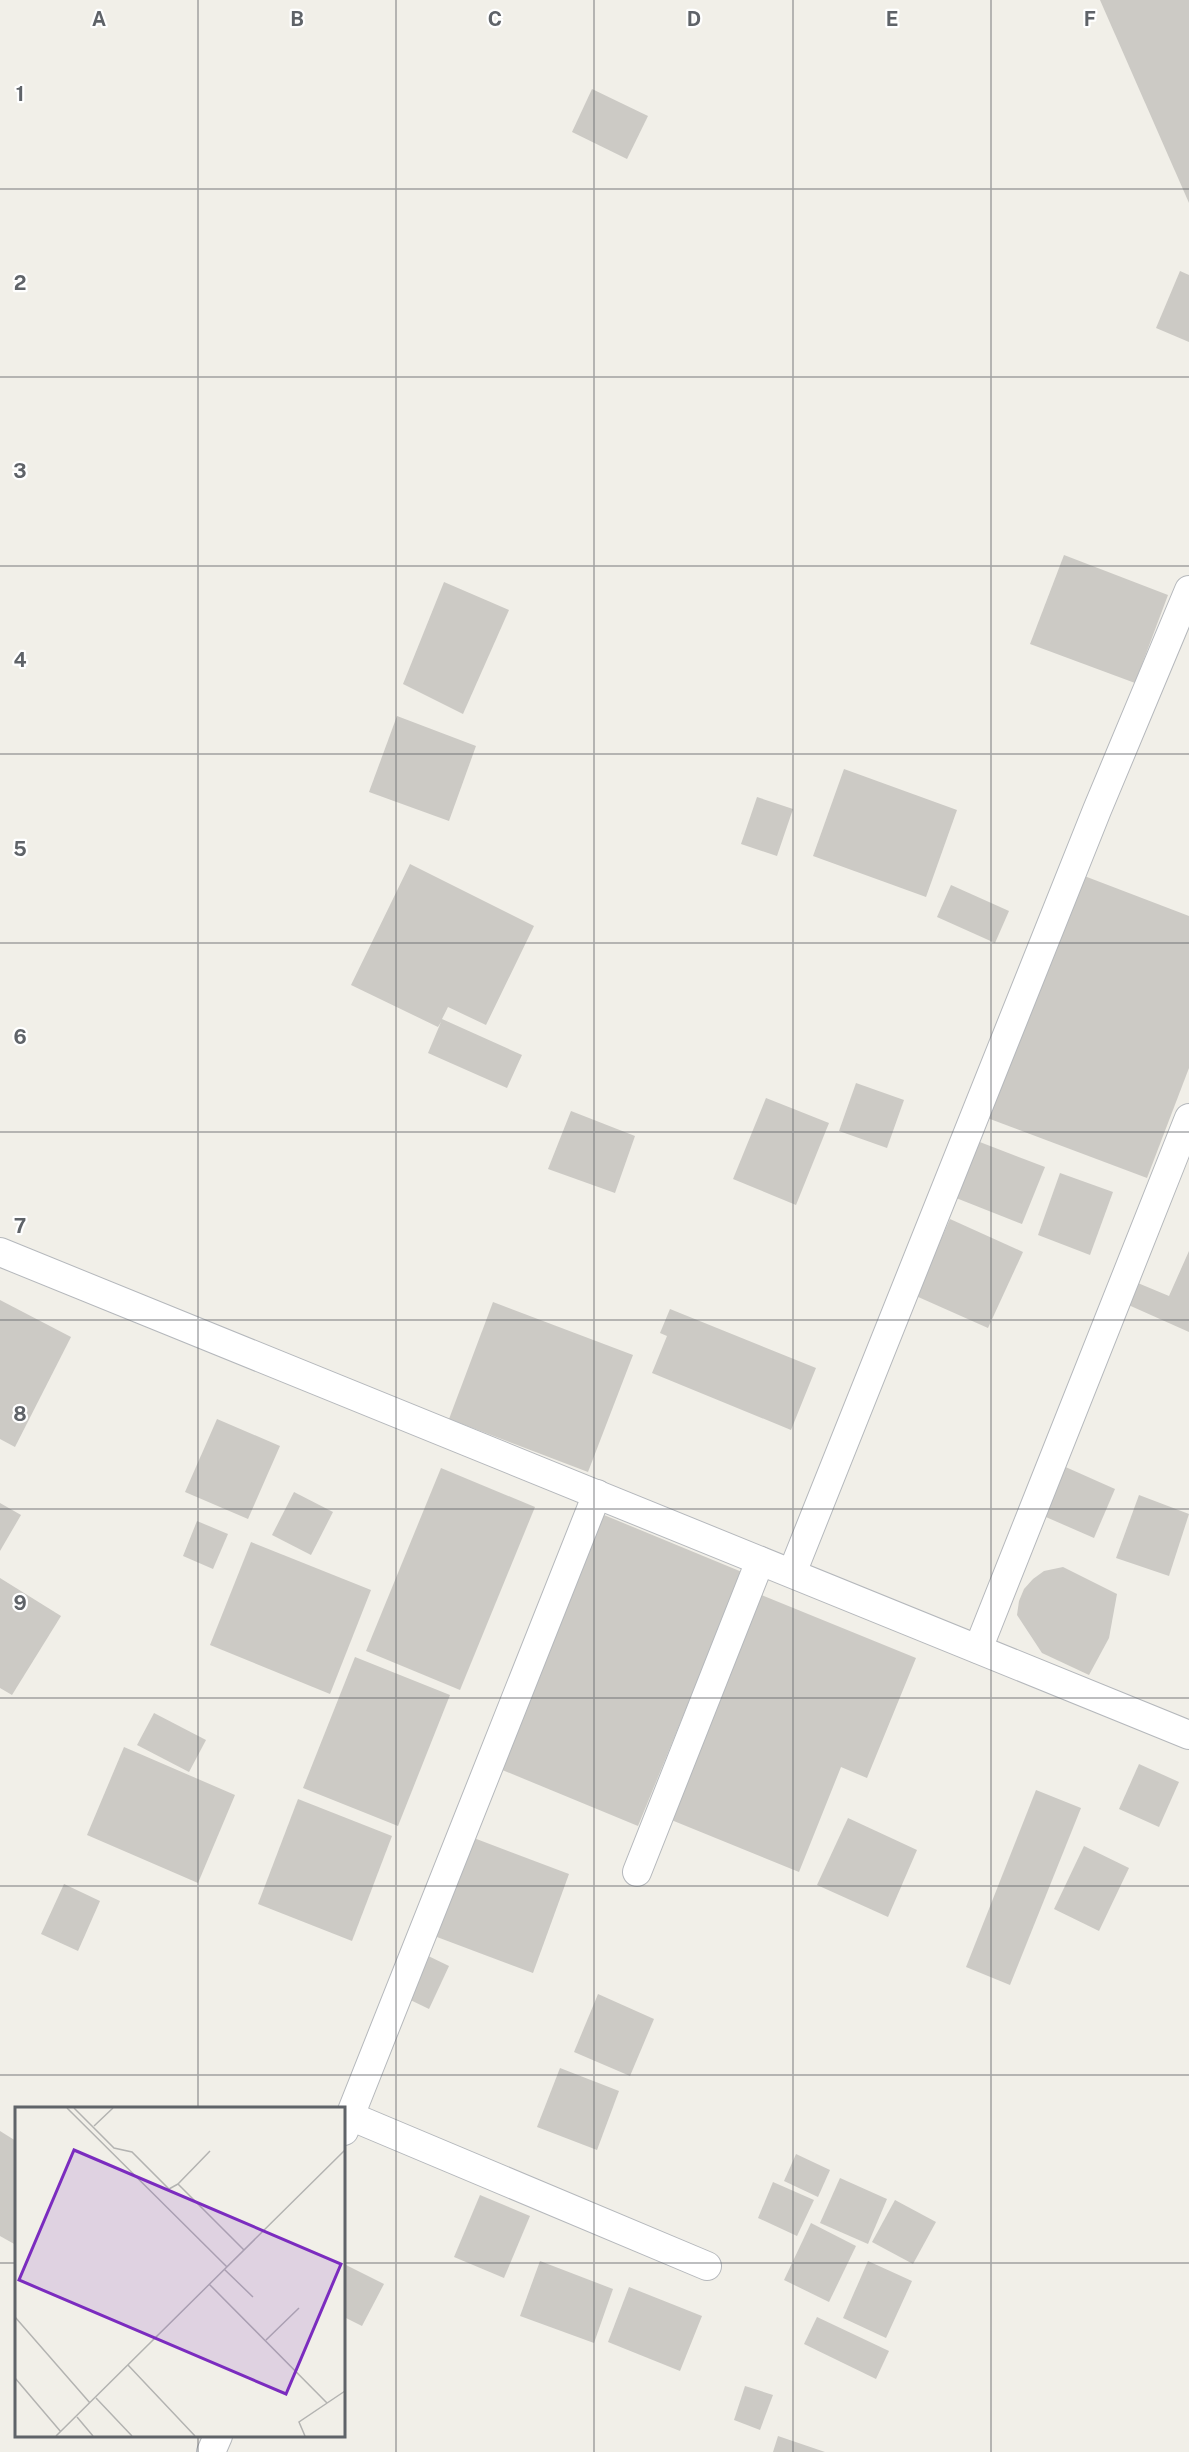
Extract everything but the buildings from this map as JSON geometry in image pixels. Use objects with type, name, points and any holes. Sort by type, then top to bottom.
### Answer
[{"type":"street","points":[[792,1574],[1097,810],[1189,590]]},
{"type":"street","points":[[978,1649],[1189,1118]]},
{"type":"street","points":[[0,1252],[1189,1735]]},
{"type":"street","points":[[597,1494],[347,2124],[707,2266]]},
{"type":"street","points":[[637,1872],[760,1561]]},
{"type":"street","points":[[211,2452],[218,2437]]}]
